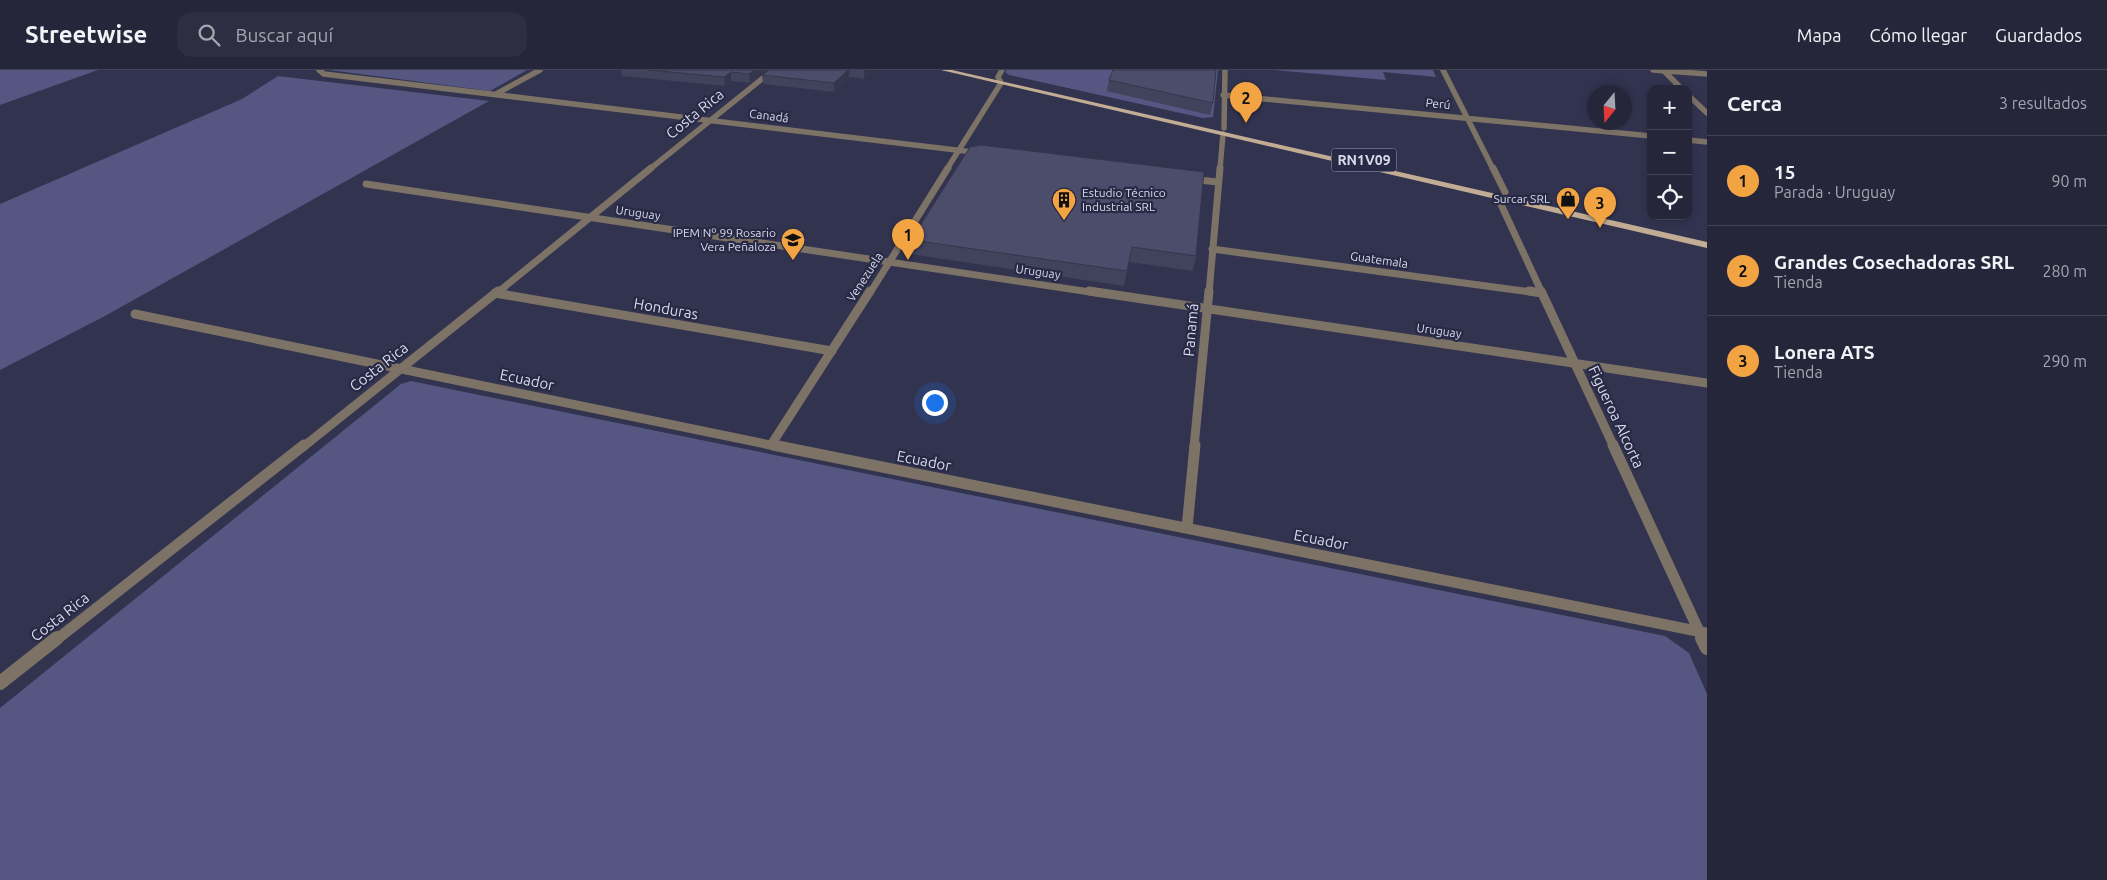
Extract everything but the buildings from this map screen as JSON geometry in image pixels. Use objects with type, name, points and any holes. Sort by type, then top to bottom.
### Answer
[{"type":"main road","name":"RN1V09","points":[[944,70],[999,80],[1223,131],[1502,195],[1707,245]]},
{"type":"main road","name":"RN1V09","points":[[966,70],[999,80]]},
{"type":"main road","name":"RN1V09","points":[[1502,195],[1707,237]]},
{"type":"street","name":"Canadá","points":[[319,70],[324,74],[990,154]]},
{"type":"street","points":[[496,94],[540,70]]},
{"type":"street","name":"Costa Rica","points":[[0,683],[402,369],[495,293],[592,218],[773,70]]},
{"type":"street","name":"Venezuela","points":[[771,445],[960,150],[999,80],[1002,70]]},
{"type":"street","name":"Panamá","points":[[1187,528],[1223,131],[1225,70]]},
{"type":"street","name":"Figueroa Alcorta","points":[[1443,70],[1502,195],[1542,293],[1703,632],[1707,648]]},
{"type":"street","points":[[1653,70],[1707,74]]},
{"type":"street","points":[[1663,70],[1678,85]]},
{"type":"street","name":"Perú","points":[[1224,95],[1647,136]]},
{"type":"street","points":[[1692,99],[1707,113]]},
{"type":"street","points":[[1692,140],[1707,142]]},
{"type":"street","points":[[1178,177],[1218,182]]},
{"type":"street","name":"Uruguay","points":[[366,184],[1707,383]]},
{"type":"street","name":"Guatemala","points":[[1212,249],[1542,293]]},
{"type":"street","name":"Honduras","points":[[495,293],[832,351]]},
{"type":"street","name":"Ecuador","points":[[135,314],[771,445],[1703,632]]},
{"type":"shaded area","points":[[0,70],[98,70],[0,105]]},
{"type":"shaded area","points":[[329,70],[527,70],[490,91]]},
{"type":"shaded area","points":[[1007,70],[1218,70],[1213,117],[1203,118],[1009,75],[1005,72]]},
{"type":"shaded area","points":[[1274,70],[1433,70],[1436,77],[1383,72],[1386,80]]},
{"type":"shaded area","points":[[278,76],[489,101],[105,316],[0,370],[0,204],[242,99]]},
{"type":"shaded area","points":[[411,381],[1665,636],[1689,653],[1707,694],[1707,880],[0,880],[0,708],[401,384]]},
{"type":"place","name":"Grandes Cosechadoras SRL","points":[[1246,123]]},
{"type":"place","name":"Surcar SRL","points":[[1568,220]]},
{"type":"place","name":"Estudio Técnico Industrial SRL","points":[[1064,221]]},
{"type":"place","name":"Lonera ATS","points":[[1600,228]]},
{"type":"place","name":"15","points":[[908,260]]},
{"type":"place","name":"IPEM Nº 99 Rosario Vera Peñaloza","points":[[793,261]]}]
